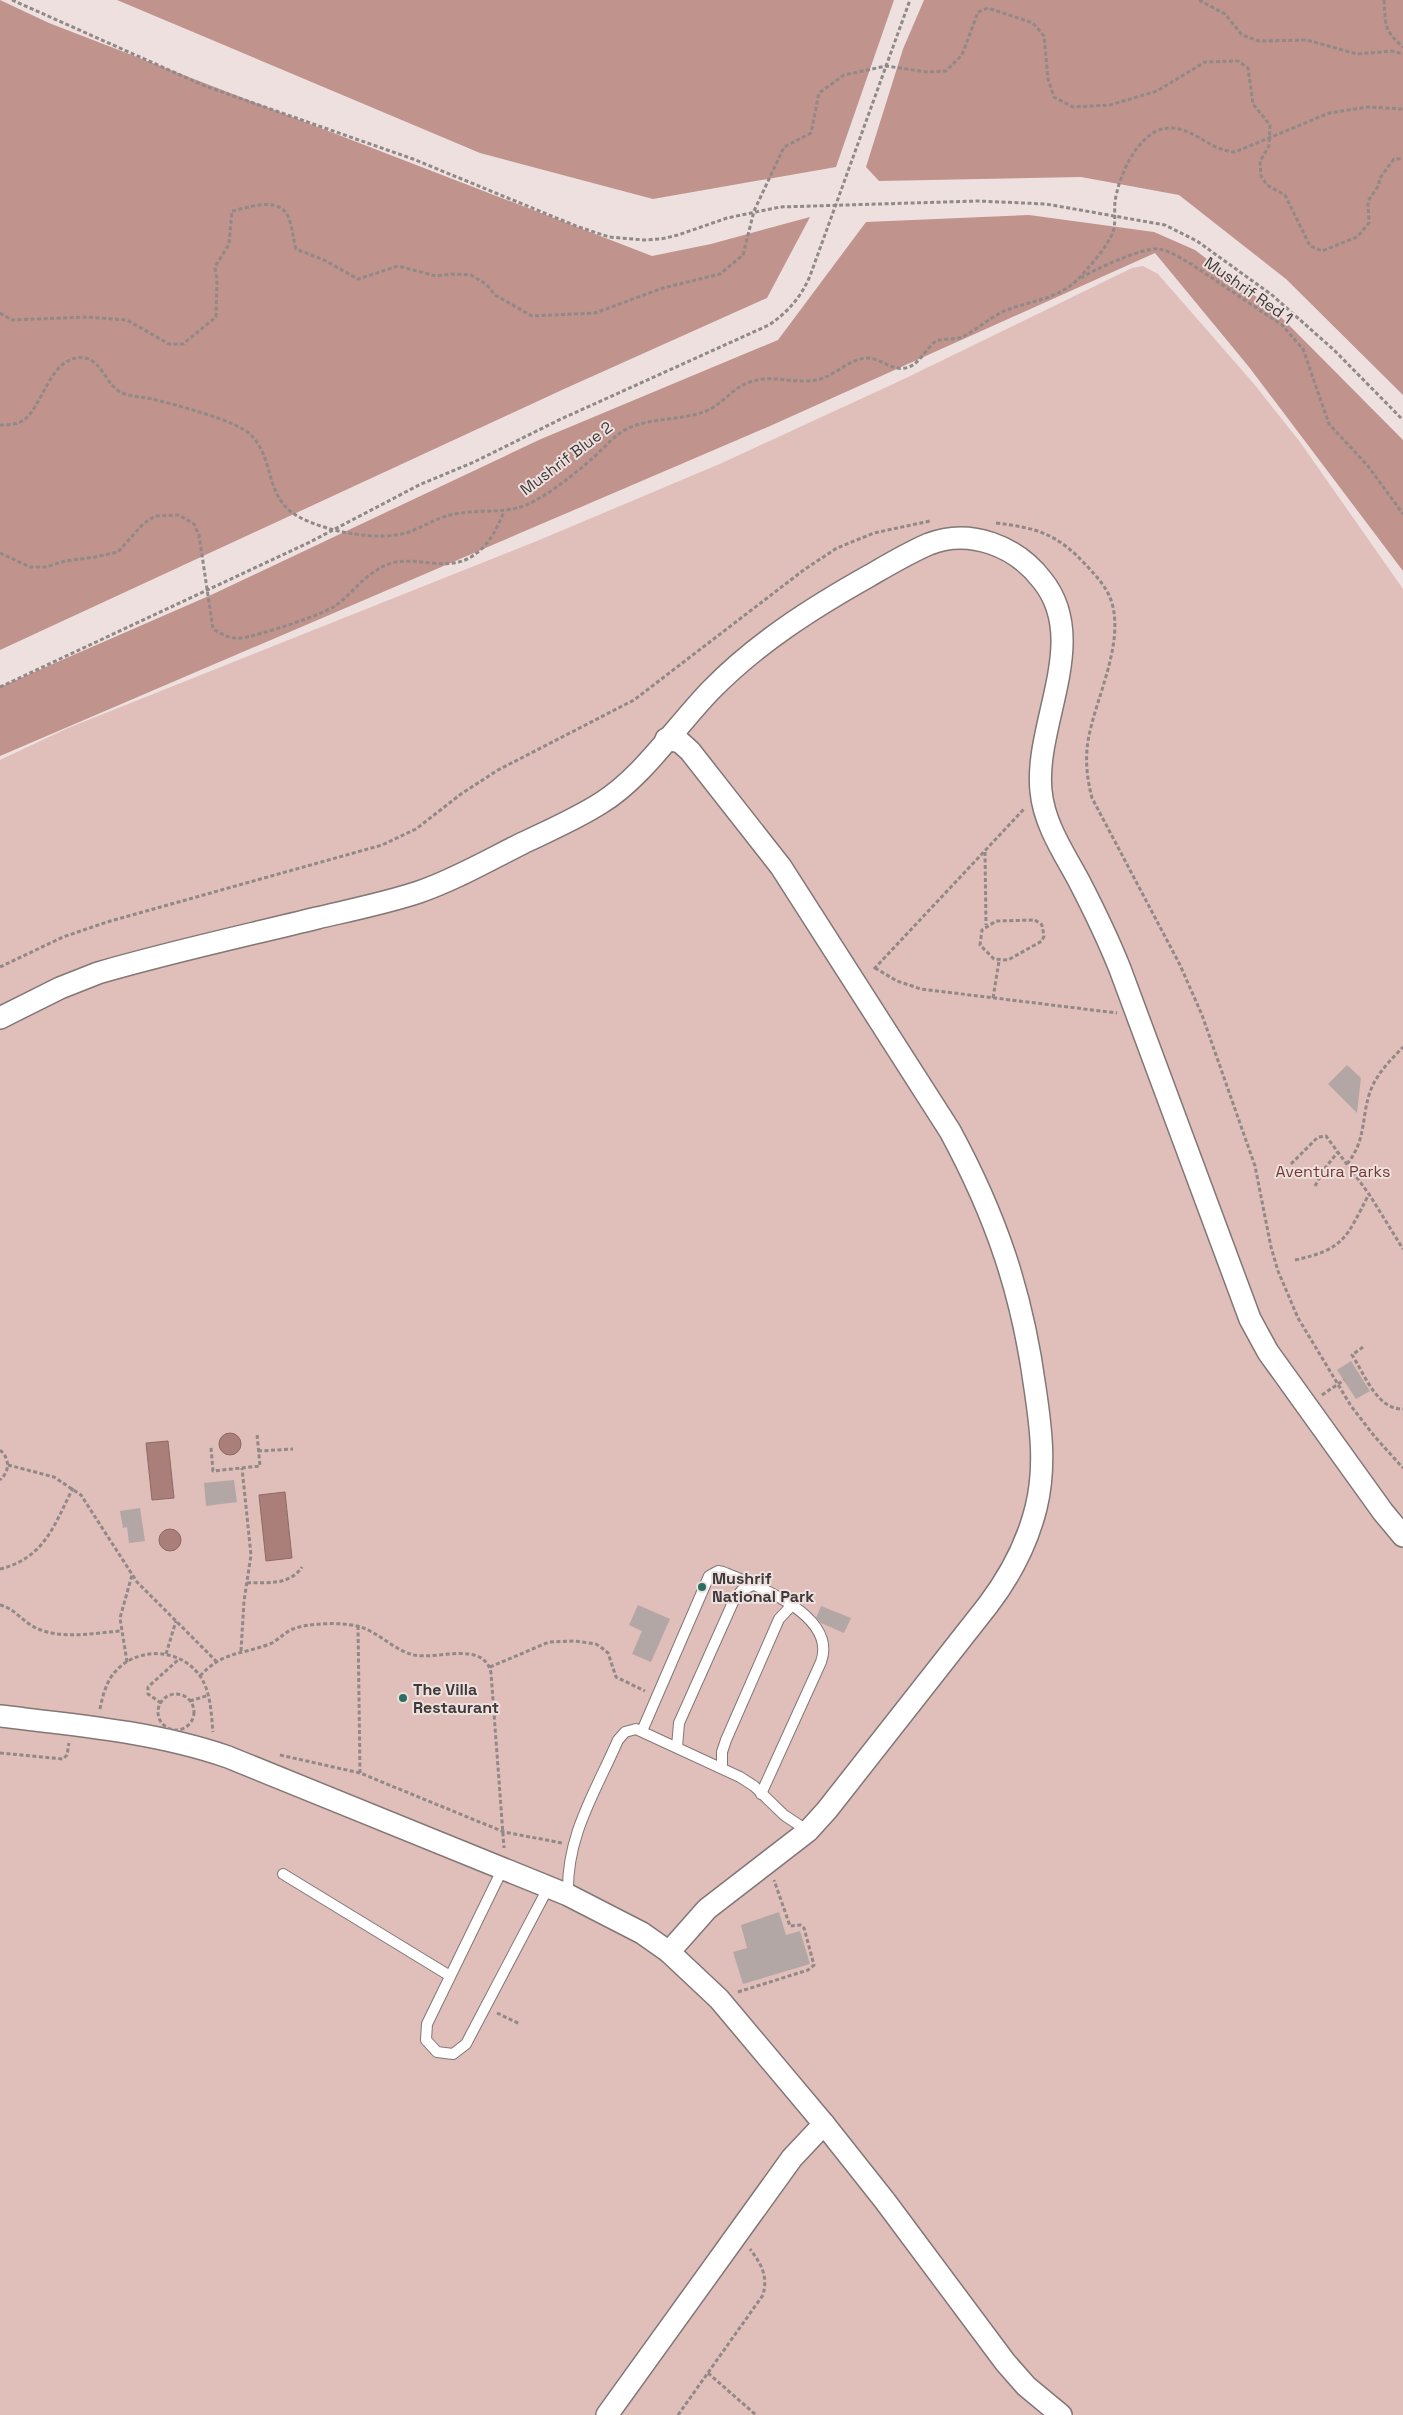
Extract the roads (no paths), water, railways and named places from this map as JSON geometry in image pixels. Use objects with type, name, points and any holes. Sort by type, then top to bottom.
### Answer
[{"type":"street","points":[[0,1018],[60,988],[98,973],[386,901],[435,886],[602,803],[628,783],[712,689],[740,663],[799,618],[910,553],[933,542],[959,538],[984,541],[1008,550],[1029,564],[1046,584],[1057,607],[1062,632],[1061,656],[1042,759],[1041,790],[1044,808],[1050,826],[1106,935],[1138,1016],[1250,1319],[1268,1352],[1383,1512],[1403,1536]]},
{"type":"street","points":[[666,739],[680,742],[690,751],[763,842],[950,1131],[992,1216],[1021,1306],[1041,1426],[1042,1462],[1036,1508],[1028,1534],[1004,1583],[848,1786],[808,1831],[707,1910],[669,1952]]},
{"type":"street","points":[[0,1716],[70,1725],[184,1744],[228,1756],[568,1896],[634,1929],[669,1952],[719,1999],[824,2124],[885,2201],[1005,2362],[1026,2386],[1061,2415]]},
{"type":"street","points":[[607,2415],[792,2158],[824,2124]]},
{"type":"lane","points":[[642,1731],[709,1576],[713,1573],[723,1572],[793,1604],[810,1619],[820,1635],[824,1648],[823,1655],[761,1794]]},
{"type":"lane","points":[[678,1747],[679,1723],[734,1600],[742,1590],[753,1585]]},
{"type":"lane","points":[[722,1768],[722,1752],[726,1740],[779,1619],[793,1604]]},
{"type":"lane","points":[[568,1896],[568,1867],[572,1844],[621,1735],[630,1729],[642,1731],[678,1747],[747,1781],[784,1815],[808,1831]]},
{"type":"lane","points":[[503,1868],[427,2024],[426,2040],[430,2047],[445,2055],[460,2050],[548,1888]]},
{"type":"lane","points":[[283,1874],[450,1976]]},
{"type":"place","name":"Mushrif National Park","points":[[702,1587]]},
{"type":"place","name":"The Villa Restaurant","points":[[403,1698]]},
{"type":"park label","name":"Aventura Parks","points":[[1333,1171]]}]
